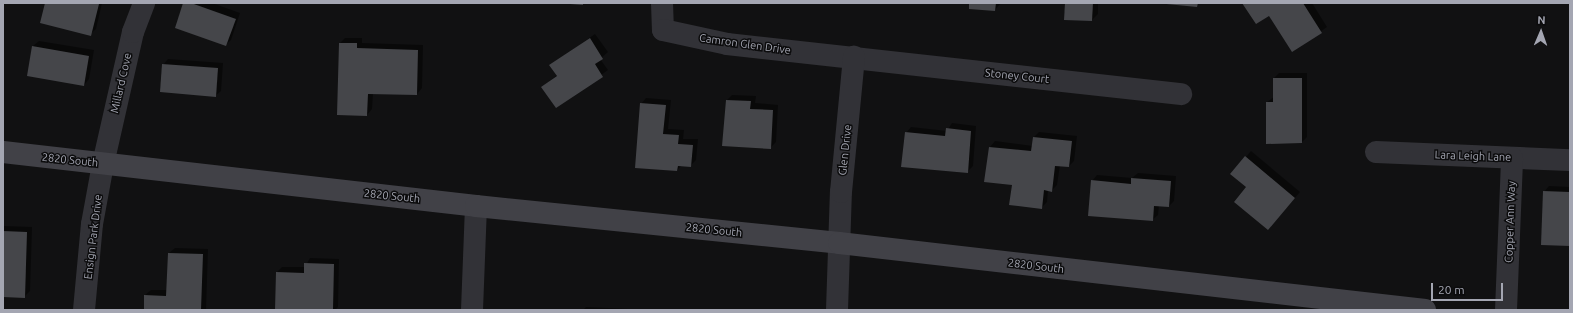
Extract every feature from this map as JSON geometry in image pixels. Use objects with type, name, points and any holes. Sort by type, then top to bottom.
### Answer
[{"type":"street","name":"Millard Cove","points":[[103,164],[133,32],[144,3]]},
{"type":"street","name":"Camron Glen Drive","points":[[662,3],[662,30],[727,44],[854,57]]},
{"type":"street","name":"Stoney Court","points":[[854,57],[1181,94]]},
{"type":"street","name":"Glen Drive","points":[[837,310],[841,192],[854,57]]},
{"type":"street","name":"2820 South","points":[[3,152],[476,206],[839,243],[1426,310]]},
{"type":"street","name":"Lara Leigh Lane","points":[[1376,152],[1570,160]]},
{"type":"street","name":"Copper Ann Way","points":[[1506,310],[1512,158]]},
{"type":"street","name":"Ensign Park Drive","points":[[84,310],[92,224],[103,164]]},
{"type":"street","points":[[472,310],[476,206]]},
{"type":"building","points":[[45,3],[99,4],[91,36],[40,23]]},
{"type":"building","points":[[183,3],[191,3],[236,19],[226,46],[175,28]]},
{"type":"building","points":[[557,3],[583,3],[583,5]]},
{"type":"building","points":[[969,3],[996,3],[995,11],[969,9]]},
{"type":"building","points":[[1065,3],[1093,3],[1092,21],[1064,20]]},
{"type":"building","points":[[1156,3],[1198,3],[1197,7]]},
{"type":"building","points":[[1242,3],[1303,3],[1322,33],[1292,52],[1269,16],[1256,24]]},
{"type":"building","points":[[590,38],[603,59],[595,64],[603,77],[556,108],[541,87],[557,76],[549,65]]},
{"type":"building","points":[[339,43],[357,43],[357,48],[418,50],[417,95],[368,94],[367,116],[337,115]]},
{"type":"building","points":[[32,46],[89,56],[84,86],[27,76]]},
{"type":"building","points":[[162,64],[218,68],[216,97],[160,92]]},
{"type":"building","points":[[1273,78],[1302,78],[1302,143],[1266,144],[1266,102],[1273,102]]},
{"type":"building","points":[[726,100],[751,101],[750,109],[773,110],[771,149],[722,146]]},
{"type":"building","points":[[640,103],[666,105],[663,134],[679,135],[678,144],[693,145],[691,167],[678,166],[677,171],[635,168]]},
{"type":"building","points":[[946,128],[971,131],[968,173],[901,167],[905,132],[945,136]]},
{"type":"building","points":[[1033,137],[1072,141],[1069,167],[1055,166],[1052,192],[1044,190],[1042,209],[1009,205],[1012,185],[984,182],[989,147],[1031,151]]},
{"type":"building","points":[[1245,156],[1295,198],[1268,230],[1234,202],[1246,187],[1230,174]]},
{"type":"building","points":[[1131,178],[1171,181],[1169,207],[1154,206],[1153,221],[1088,216],[1091,180],[1131,184]]},
{"type":"building","points":[[1543,191],[1570,192],[1570,246],[1541,245]]},
{"type":"building","points":[[3,231],[27,232],[25,298],[3,297]]},
{"type":"building","points":[[168,253],[203,254],[201,310],[144,310],[144,295],[166,296]]},
{"type":"building","points":[[304,263],[334,264],[333,310],[275,310],[276,272],[304,273]]}]
